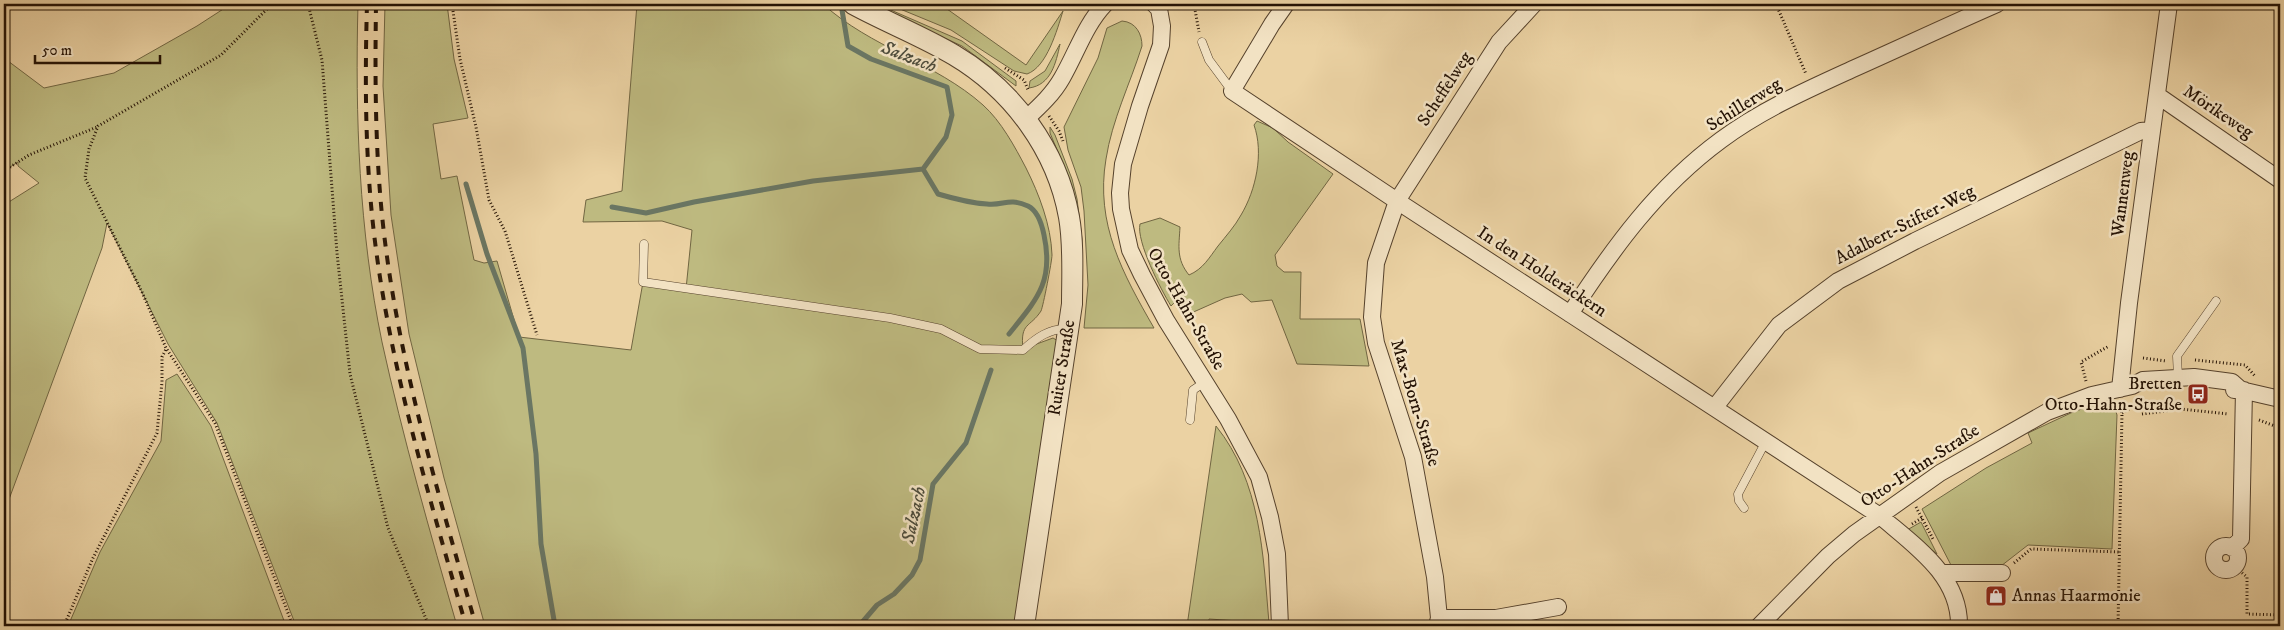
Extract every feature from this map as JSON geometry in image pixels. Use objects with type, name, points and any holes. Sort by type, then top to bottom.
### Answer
[{"type":"street","points":[[1026,119],[1049,96],[1062,79],[1094,16],[1105,4]]},
{"type":"street","name":"Otto-Hahn-Straße","points":[[1154,4],[1159,9],[1162,26],[1161,45],[1123,164],[1120,193],[1130,250],[1166,320],[1228,419],[1258,477],[1270,517],[1277,554],[1280,626]]},
{"type":"street","points":[[1232,91],[1286,4]]},
{"type":"street","name":"Scheffelweg","points":[[1397,201],[1499,42],[1534,4]]},
{"type":"street","name":"Schillerweg","points":[[1570,314],[1610,254],[1654,200],[1721,140],[1765,112],[1812,88],[1997,4]]},
{"type":"street","name":"Wannenweg","points":[[2126,387],[2129,304],[2151,130],[2170,4]]},
{"type":"street","name":"Ruiter Straße","points":[[856,5],[955,56],[983,75],[1026,119],[1047,151],[1062,185],[1069,218],[1072,256],[1072,304],[1024,626]]},
{"type":"street","name":"In den Holderäckern","points":[[1232,91],[1880,516],[1943,573]]},
{"type":"street","name":"Mörikeweg","points":[[2157,95],[2280,180]]},
{"type":"street","name":"Adalbert-Stifter-Weg","points":[[1714,407],[1780,325],[1838,281],[1915,241],[2080,161],[2141,132],[2151,130]]},
{"type":"street","name":"Max-Born-Straße","points":[[1397,201],[1376,264],[1372,316],[1378,350],[1412,457],[1425,518],[1438,622],[1496,618],[1558,607]]},
{"type":"street","name":"Otto-Hahn-Straße","points":[[1759,626],[1828,556],[1854,534],[1940,473],[2047,412],[2092,395],[2126,387],[2143,380],[2194,377],[2232,382],[2243,390]]},
{"type":"street","name":"Otto-Hahn-Straße","points":[[2126,387],[2147,390],[2185,388],[2243,390],[2280,399]]},
{"type":"street","points":[[2234,566],[2238,557],[2232,548],[2241,538],[2243,390]]},
{"type":"street","points":[[1959,626],[1959,613],[1953,592],[1943,573],[2002,573]]},
{"type":"lane","name":"In den Holderäckern","points":[[1202,42],[1210,60],[1232,91]]},
{"type":"lane","points":[[644,244],[643,282],[890,318],[941,329],[980,349],[1023,350],[1034,340],[1056,328],[1069,329]]},
{"type":"lane","points":[[2178,377],[2177,356],[2216,302]]},
{"type":"lane","points":[[1190,420],[1193,390],[1205,382]]},
{"type":"lane","points":[[1744,508],[1739,501],[1738,494],[1766,441]]},
{"type":"path","points":[[4,171],[29,155],[98,126],[221,56],[272,4]]},
{"type":"path","points":[[308,4],[322,60],[337,253],[350,374],[388,528],[429,626]]},
{"type":"path","points":[[452,4],[460,59],[490,200],[505,231],[537,335]]},
{"type":"path","points":[[1194,4],[1202,42]]},
{"type":"path","points":[[1776,4],[1812,88]]},
{"type":"path","points":[[98,126],[89,149],[85,178],[142,292],[166,348],[215,423],[293,626]]},
{"type":"path","points":[[64,626],[92,558],[156,433],[162,382],[162,357],[166,348]]},
{"type":"path","points":[[2118,626],[2122,413],[2142,402]]},
{"type":"path","points":[[2142,414],[2181,409],[2243,416],[2280,428]]},
{"type":"path","points":[[1910,494],[1934,542]]},
{"type":"path","points":[[2002,573],[2032,549],[2118,552]]},
{"type":"path","points":[[2234,566],[2247,577],[2247,614],[2280,615]]},
{"type":"shaded area","points":[[231,4],[358,4],[357,88],[360,173],[374,300],[399,414],[457,626],[296,626],[217,423],[168,344],[107,223],[102,248],[8,502],[4,501],[4,205],[39,183],[18,166],[18,162],[4,171],[4,58],[44,88],[114,73],[197,26]]},
{"type":"shaded area","points":[[385,4],[447,4],[454,59],[468,118],[433,124],[441,179],[457,176],[474,260],[484,263],[497,261],[519,337],[631,350],[643,282],[686,289],[692,230],[662,221],[583,222],[586,200],[622,191],[637,4],[823,4],[861,32],[965,90],[990,111],[1007,135],[1031,178],[1044,210],[1051,244],[1052,259],[1042,308],[1024,330],[1023,349],[1053,338],[1058,341],[1016,626],[485,626],[444,478],[409,334],[391,215],[383,86]]},
{"type":"shaded area","points":[[870,4],[877,4],[962,41],[1016,81],[1016,86],[962,46]]},
{"type":"shaded area","points":[[888,4],[940,4],[1026,65],[1063,11],[1046,56],[1034,70],[1027,74],[1014,71],[951,30]]},
{"type":"shaded area","points":[[1122,21],[1131,24],[1137,29],[1141,37],[1142,46],[1117,116],[1109,145],[1104,183],[1104,205],[1114,248],[1122,268],[1154,328],[1084,328],[1088,285],[1084,211],[1081,187],[1068,150],[1064,127],[1098,58],[1107,28]]},
{"type":"shaded area","points":[[1060,44],[1057,58],[1047,78],[1043,83],[1029,88],[1030,81],[1045,71]]},
{"type":"shaded area","points":[[1257,121],[1273,128],[1288,142],[1333,174],[1275,255],[1277,266],[1284,272],[1301,272],[1300,319],[1360,319],[1369,366],[1297,364],[1272,300],[1251,302],[1242,294],[1225,298],[1189,314],[1180,297],[1171,306],[1161,289],[1145,253],[1140,224],[1160,218],[1180,227],[1179,252],[1185,269],[1189,275],[1202,266],[1236,223],[1251,194],[1258,159],[1257,136],[1254,125]]},
{"type":"shaded area","points":[[1050,127],[1072,179],[1077,199],[1082,239],[1082,276],[1075,206],[1070,181],[1050,133]]},
{"type":"shaded area","points":[[177,374],[211,426],[286,626],[68,626],[100,552],[161,441],[166,380]]},
{"type":"shaded area","points":[[2112,399],[2117,415],[2112,549],[2028,545],[2001,566],[1952,567],[1922,509],[1986,468],[2032,443],[2028,433],[2073,412]]},
{"type":"shaded area","points":[[1216,426],[1231,448],[1251,495],[1265,571],[1269,623],[1209,619],[1209,626],[1187,626]]},
{"type":"shaded area","points":[[1921,522],[1937,554],[1907,530]]},
{"type":"waterway","name":"Salzach","points":[[841,4],[848,46],[871,59],[947,87],[952,115],[946,137],[923,169],[938,194],[981,203],[1021,203],[1031,208],[1039,219],[1047,251],[1045,278],[1035,300],[1009,334]]},
{"type":"waterway","points":[[612,207],[646,213],[694,202],[813,181],[923,169]]},
{"type":"waterway","points":[[466,184],[487,254],[523,348],[536,454],[541,544],[555,626]]},
{"type":"waterway","name":"Salzach","points":[[859,626],[877,605],[894,594],[912,575],[920,560],[933,484],[966,443],[991,370]]},
{"type":"railway","points":[[367,4],[367,135],[372,215],[378,267],[387,319],[410,423],[466,626]]},
{"type":"railway","points":[[376,4],[378,162],[388,267],[397,319],[420,423],[476,626]]},
{"type":"place","name":"Bretten Otto-Hahn-Straße","points":[[2198,394]]},
{"type":"place","name":"Annas Haarmonie","points":[[1996,596]]}]
